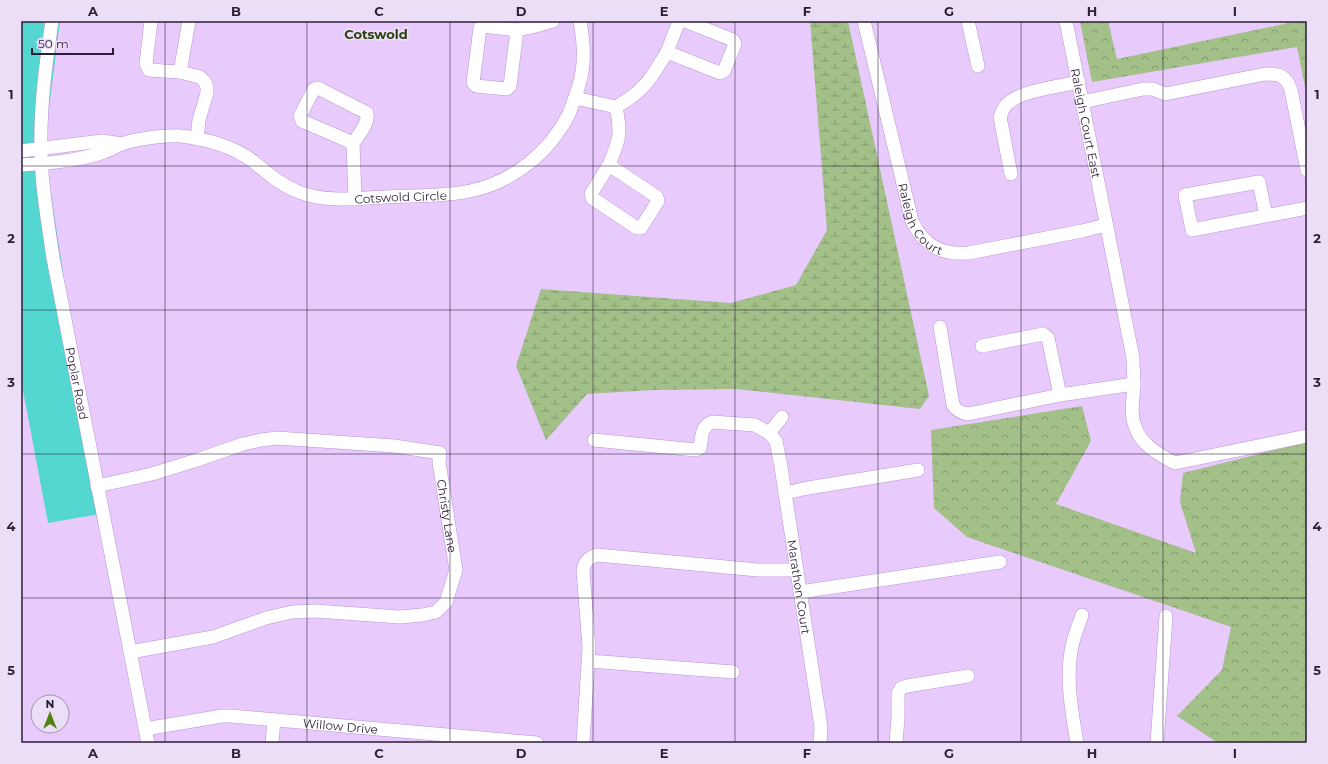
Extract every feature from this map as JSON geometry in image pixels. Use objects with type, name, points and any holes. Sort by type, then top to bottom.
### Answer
[{"type":"street","name":"Poplar Road","points":[[52,21],[44,80],[40,148],[53,258],[148,743]]},
{"type":"street","points":[[152,21],[146,64],[149,70],[180,72],[200,77],[205,82],[207,87],[207,93],[199,120],[197,139]]},
{"type":"street","points":[[180,72],[189,21]]},
{"type":"street","points":[[517,30],[510,86],[508,89],[476,86],[473,83],[480,28],[483,26],[517,30],[553,21]]},
{"type":"street","name":"Cotswold Circle","points":[[21,165],[41,164],[75,159],[104,152],[132,141],[180,136],[215,142],[240,153],[277,181],[299,192],[323,199],[355,199],[459,193],[481,188],[500,181],[526,166],[548,145],[566,121],[582,76],[584,56],[583,35],[580,21]]},
{"type":"street","points":[[575,98],[616,107],[631,98],[651,79],[666,52],[679,21]]},
{"type":"street","points":[[666,52],[720,73],[724,71],[735,44],[733,40],[685,21]]},
{"type":"street","name":"Raleigh Court","points":[[864,21],[912,221],[917,231],[928,244],[951,253],[969,253],[1106,225]]},
{"type":"street","points":[[968,21],[978,66]]},
{"type":"street","name":"Raleigh Court East","points":[[1066,21],[1132,358],[1134,384],[1134,426],[1140,437],[1159,455],[1175,463],[1307,436]]},
{"type":"street","points":[[1082,102],[1143,89],[1153,89],[1165,94],[1265,74],[1277,74],[1282,76],[1289,83],[1307,170]]},
{"type":"street","points":[[1011,174],[1000,117],[1003,109],[1015,98],[1028,93],[1078,82]]},
{"type":"street","points":[[353,143],[302,121],[300,116],[314,89],[318,88],[367,112],[368,117],[361,132],[353,143],[355,199]]},
{"type":"street","points":[[608,165],[657,197],[658,201],[641,228],[638,228],[592,198],[591,194],[608,165],[618,141],[620,125],[616,107]]},
{"type":"street","name":"Cotswold Circle","points":[[21,151],[102,141],[122,144]]},
{"type":"street","points":[[1266,216],[1259,182],[1186,195],[1192,230],[1266,216],[1307,208]]},
{"type":"street","points":[[940,328],[953,405],[959,411],[968,414],[1060,395],[1134,384]]},
{"type":"street","points":[[982,346],[1043,334],[1048,338],[1060,395]]},
{"type":"street","points":[[594,440],[696,450],[700,448],[703,429],[707,424],[712,422],[755,425],[769,433],[782,418]]},
{"type":"street","name":"Marathon Court","points":[[769,433],[776,441],[778,449],[821,727],[820,743]]},
{"type":"street","name":"Christy Lane","points":[[97,486],[152,474],[243,444],[266,439],[291,438],[394,446],[440,453],[440,462],[456,570],[446,602],[436,612],[400,617],[315,611],[292,612],[266,618],[213,637],[130,652]]},
{"type":"street","points":[[785,493],[918,470]]},
{"type":"street","points":[[583,743],[589,647],[583,571],[584,566],[590,557],[597,555],[758,570],[797,570]]},
{"type":"street","points":[[800,592],[1000,562]]},
{"type":"street","points":[[1077,743],[1071,707],[1070,662],[1074,638],[1082,615]]},
{"type":"street","points":[[1157,743],[1166,616]]},
{"type":"street","points":[[589,661],[733,672]]},
{"type":"street","points":[[896,743],[898,693],[901,688],[968,676]]},
{"type":"street","name":"Willow Drive","points":[[145,729],[222,716],[536,743]]},
{"type":"street","points":[[272,743],[274,720]]},
{"type":"green space","points":[[810,21],[848,21],[929,396],[920,409],[736,389],[654,390],[587,394],[546,440],[516,366],[541,289],[731,303],[796,285],[827,230]]},
{"type":"green space","points":[[1080,21],[1108,21],[1117,59],[1298,21],[1307,21],[1307,97],[1297,47],[1092,82]]},
{"type":"green space","points":[[1082,406],[1091,441],[1056,504],[1196,553],[1180,502],[1183,473],[1307,442],[1307,743],[1218,743],[1177,716],[1222,670],[1231,627],[967,537],[934,508],[931,430]]},
{"type":"shaded area","points":[[21,21],[60,21],[44,148],[100,514],[48,523],[21,380]]},
{"type":"district","name":"Cotswold","points":[[376,34]]}]
